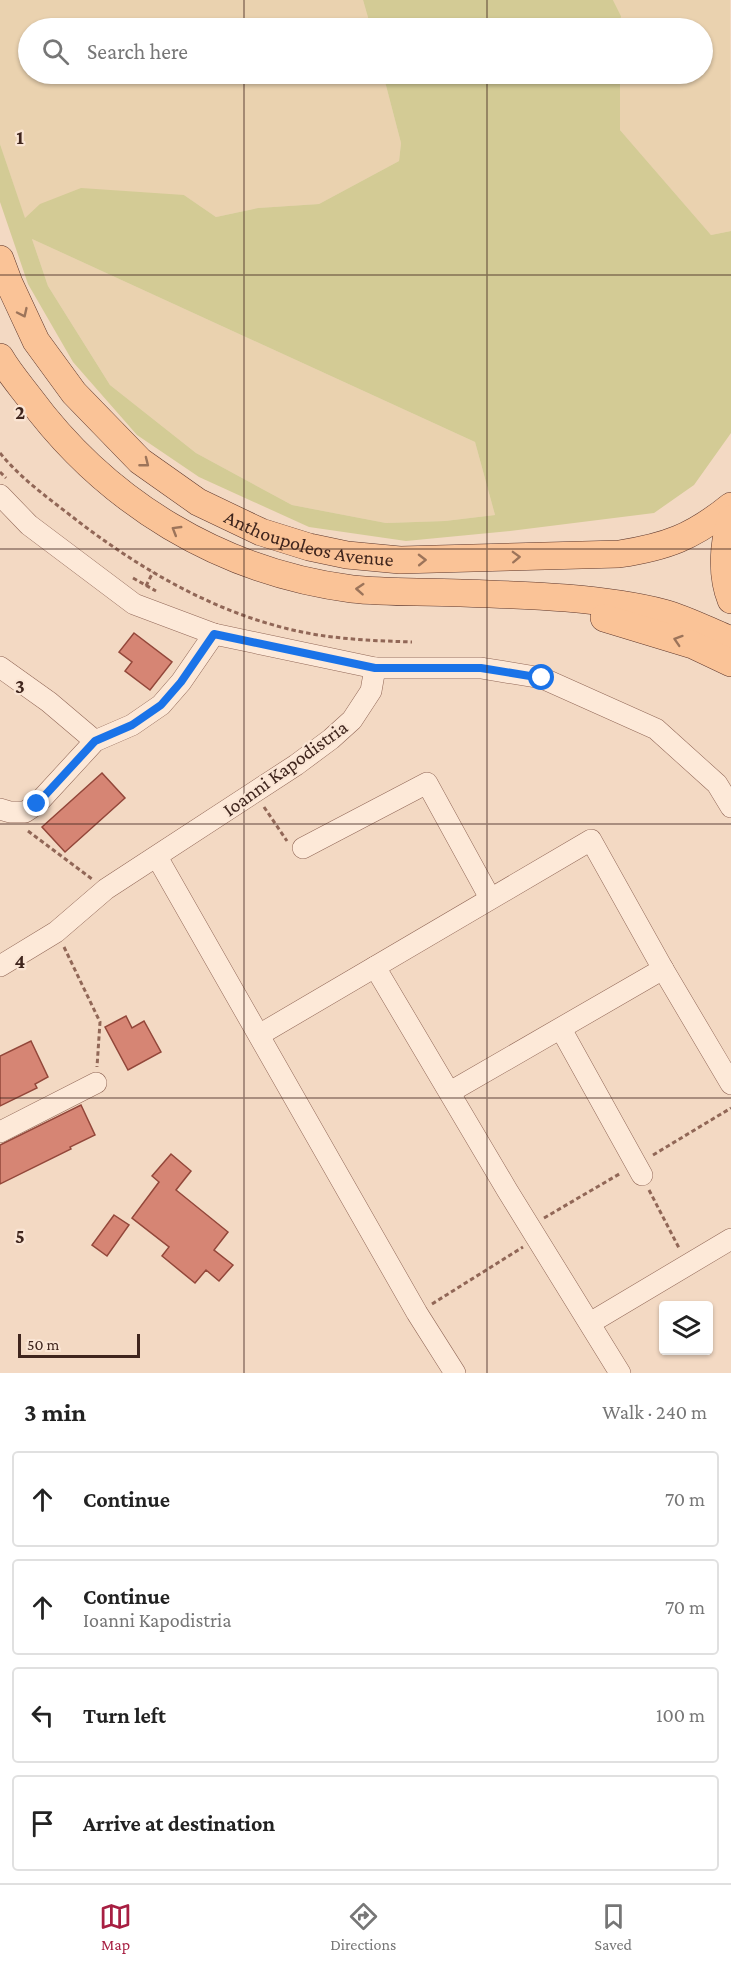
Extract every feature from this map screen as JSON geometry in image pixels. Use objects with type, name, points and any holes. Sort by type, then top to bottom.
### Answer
[{"type":"main road","name":"Anthoupoleos Avenue","points":[[0,259],[36,341],[74,393],[140,461],[198,502],[261,531],[309,547],[338,553],[400,560],[618,554],[650,549],[680,540],[700,530],[731,506]]},
{"type":"main road","name":"Anthoupoleos Avenue","points":[[0,357],[45,418],[81,459],[115,489],[151,515],[188,537],[262,568],[352,589],[461,593],[608,603],[665,613],[731,640]]},
{"type":"main road","points":[[731,519],[727,532],[724,564],[731,600]]},
{"type":"main road","points":[[461,593],[620,621],[693,645],[731,663]]},
{"type":"street","points":[[6,490],[29,525],[134,604],[214,634],[375,668],[481,668],[542,678],[656,729],[717,784],[731,807]]},
{"type":"street","points":[[0,809],[25,812],[37,804],[95,741],[132,725],[161,705],[181,682],[214,634]]},
{"type":"street","points":[[0,667],[49,702],[95,741]]},
{"type":"street","name":"Ioanni Kapodistria","points":[[0,966],[56,932],[106,889],[254,793],[331,739],[352,720],[370,690],[375,668]]},
{"type":"street","points":[[303,848],[427,783],[490,898]]},
{"type":"street","points":[[259,1035],[591,840],[731,1084]]},
{"type":"street","points":[[157,857],[417,1313],[455,1373]]},
{"type":"street","points":[[375,967],[620,1373]]},
{"type":"street","points":[[450,1092],[663,969]]},
{"type":"street","points":[[561,1029],[639,1170]]},
{"type":"street","points":[[0,1132],[96,1083]]},
{"type":"street","points":[[590,1323],[731,1239]]},
{"type":"path","points":[[0,453],[41,493],[99,537],[153,572],[227,610],[287,628],[325,636],[412,642]]},
{"type":"path","points":[[0,472],[6,490]]},
{"type":"path","points":[[146,586],[153,572]]},
{"type":"path","points":[[129,576],[162,594]]},
{"type":"path","points":[[254,793],[290,846],[303,848]]},
{"type":"path","points":[[25,812],[27,830],[106,889]]},
{"type":"path","points":[[56,932],[100,1022],[96,1083]]},
{"type":"path","points":[[417,1313],[533,1232],[639,1170],[731,1108]]},
{"type":"path","points":[[639,1170],[688,1265]]},
{"type":"shaded area","points":[[0,0],[363,0],[368,18],[18,18],[18,84],[386,84],[401,143],[399,161],[319,204],[258,208],[216,217],[184,195],[25,219],[0,144]]},
{"type":"shaded area","points":[[363,0],[613,0],[621,16],[621,18],[368,18]]},
{"type":"shaded area","points":[[613,0],[730,0],[731,231],[711,235],[620,130],[620,84],[713,84],[713,18],[621,18]]},
{"type":"shaded area","points":[[386,84],[620,84],[620,130],[711,235],[731,231],[731,433],[694,485],[654,513],[510,531],[406,541],[309,527],[199,477],[137,435],[73,362],[28,284],[0,202],[0,144],[25,218],[40,204],[81,188],[184,195],[216,217],[258,208],[319,204],[399,161],[401,143]],"holes":[[[32,239],[475,442],[495,515],[445,521],[386,523],[292,505],[196,453],[110,385],[48,286]]]},
{"type":"shaded area","points":[[32,239],[475,442],[495,515],[445,521],[386,523],[292,505],[196,453],[110,385],[48,286]]},
{"type":"building","points":[[134,633],[172,662],[150,690],[125,671],[132,662],[119,652]]},
{"type":"building","points":[[102,773],[125,798],[65,852],[42,827]]},
{"type":"building","points":[[126,1016],[132,1028],[144,1021],[161,1052],[128,1070],[105,1027]]},
{"type":"building","points":[[31,1041],[48,1077],[35,1084],[37,1088],[0,1106],[0,1056]]},
{"type":"building","points":[[81,1105],[95,1135],[0,1184],[0,1145]]},
{"type":"building","points":[[171,1154],[191,1171],[176,1190],[228,1232],[214,1250],[233,1265],[219,1281],[206,1270],[195,1283],[162,1256],[169,1247],[132,1218],[159,1182],[152,1176]]},
{"type":"building","points":[[114,1215],[129,1225],[107,1256],[92,1245]]},
{"type":"route","points":[[37,804],[95,741],[132,725],[161,705],[181,682],[214,634],[375,668],[481,668],[542,678]]}]
